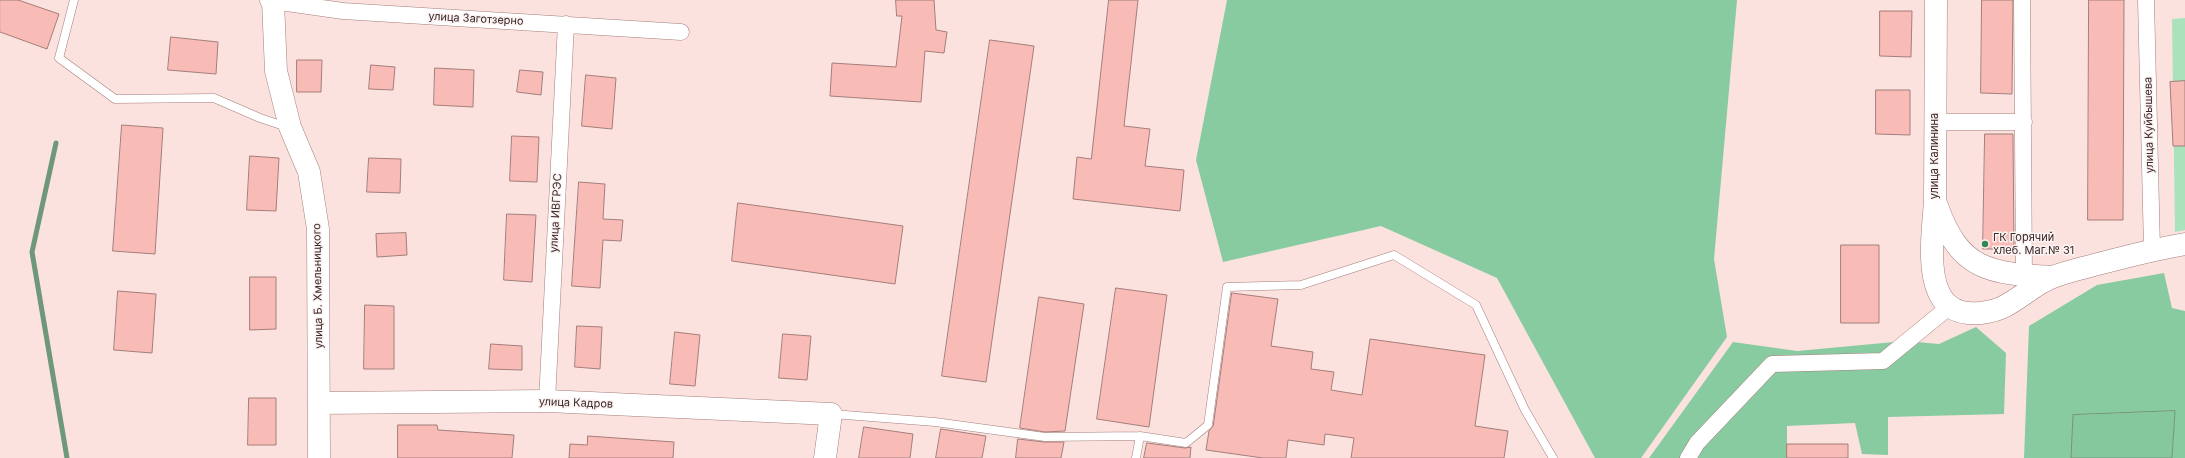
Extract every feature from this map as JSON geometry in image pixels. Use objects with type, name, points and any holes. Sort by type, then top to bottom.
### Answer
[{"type":"street","name":"улица Б. Хмельницкого","points":[[272,0],[276,71],[290,127],[309,172],[318,229],[320,404],[319,458]]},
{"type":"street","name":"улица Заготзерно","points":[[272,0],[681,32]]},
{"type":"street","name":"улица Калинина","points":[[1936,0],[1936,201],[1933,276],[1938,294],[1949,307]]},
{"type":"street","points":[[2016,301],[2022,290],[2024,275],[2022,0]]},
{"type":"street","name":"улица Куйбышева","points":[[2146,0],[2152,249]]},
{"type":"street","name":"улица ИВГРЭС","points":[[547,401],[566,24]]},
{"type":"street","points":[[1936,122],[2024,122]]},
{"type":"street","points":[[1936,201],[1946,231],[1958,248],[1974,262],[1993,270],[2024,275],[2052,277]]},
{"type":"street","points":[[1688,458],[1697,443],[1772,364],[1883,361],[1949,307],[1962,312],[1977,313],[1999,308],[2016,301],[2052,277],[2152,249],[2185,244]]},
{"type":"street","points":[[1933,260],[1941,250],[1950,247],[1958,248]]},
{"type":"street","name":"улица Кадров","points":[[320,404],[547,401],[831,414]]},
{"type":"street","points":[[825,458],[831,414]]},
{"type":"lane","points":[[74,0],[59,58],[115,99],[214,98],[260,118],[290,127]]},
{"type":"lane","points":[[831,414],[935,422],[1045,437],[1140,436],[1186,443],[1208,425],[1227,287],[1300,285],[1394,255],[1476,305],[1525,410],[1553,458]]},
{"type":"lane","points":[[1136,458],[1140,436]]},
{"type":"shaded area","points":[[1227,0],[1737,0],[1714,259],[1727,337],[1641,458],[1595,458],[1497,278],[1381,226],[1223,262],[1196,160]]},
{"type":"shaded area","points":[[2185,18],[2185,230],[2175,232],[2172,19]]},
{"type":"shaded area","points":[[2164,273],[2172,308],[2185,311],[2185,458],[2172,458],[2175,411],[2074,415],[2071,458],[2024,458],[2029,326],[2097,285]]},
{"type":"shaded area","points":[[1976,327],[2006,353],[2004,414],[1888,417],[1888,455],[1862,454],[1855,423],[1787,426],[1787,458],[1649,458],[1733,342],[1797,351],[1905,341],[1939,344]]},
{"type":"shaded area","points":[[2175,411],[2172,458],[2071,458],[2073,415]]},
{"type":"building","points":[[0,0],[18,0],[59,14],[47,49],[0,32]]},
{"type":"building","points":[[896,0],[934,0],[936,30],[947,32],[944,53],[925,51],[921,102],[830,96],[832,63],[896,67],[902,16],[897,16]]},
{"type":"building","points":[[1109,0],[1138,0],[1124,126],[1150,129],[1145,166],[1184,170],[1180,211],[1073,199],[1077,157],[1091,159]]},
{"type":"building","points":[[1982,0],[2013,0],[2012,94],[1981,93]]},
{"type":"building","points":[[2089,0],[2124,0],[2123,220],[2088,220]]},
{"type":"building","points":[[1880,11],[1912,11],[1911,57],[1880,56]]},
{"type":"building","points":[[171,37],[218,42],[216,74],[168,70]]},
{"type":"building","points":[[990,40],[1034,46],[986,382],[942,376]]},
{"type":"building","points":[[297,60],[322,60],[321,92],[297,92]]},
{"type":"building","points":[[371,65],[395,67],[393,90],[369,89]]},
{"type":"building","points":[[435,68],[474,70],[473,107],[434,105]]},
{"type":"building","points":[[520,70],[543,72],[541,95],[517,92]]},
{"type":"building","points":[[586,75],[616,78],[612,129],[582,126]]},
{"type":"building","points":[[2185,81],[2185,146],[2173,146],[2170,82]]},
{"type":"building","points":[[1876,90],[1910,90],[1910,135],[1876,134]]},
{"type":"building","points":[[122,125],[163,128],[155,254],[113,251]]},
{"type":"building","points":[[1985,134],[2013,134],[2014,249],[1983,249]]},
{"type":"building","points":[[512,136],[539,137],[537,182],[510,181]]},
{"type":"building","points":[[250,156],[279,158],[276,211],[247,210]]},
{"type":"building","points":[[369,158],[401,159],[400,193],[367,192]]},
{"type":"building","points":[[579,182],[605,184],[603,219],[623,220],[621,241],[603,240],[600,288],[572,286]]},
{"type":"building","points":[[738,203],[903,226],[895,284],[732,261]]},
{"type":"building","points":[[507,214],[536,215],[532,282],[504,280]]},
{"type":"building","points":[[406,233],[407,255],[377,257],[376,234]]},
{"type":"building","points":[[1841,245],[1879,245],[1879,323],[1841,323]]},
{"type":"building","points":[[250,277],[276,277],[276,329],[250,330]]},
{"type":"building","points":[[1116,288],[1167,295],[1149,427],[1097,419]]},
{"type":"building","points":[[118,291],[156,294],[152,353],[114,350]]},
{"type":"building","points":[[1232,293],[1278,299],[1271,346],[1313,352],[1311,369],[1334,372],[1331,390],[1362,395],[1370,339],[1485,355],[1475,426],[1508,431],[1504,458],[1351,458],[1354,438],[1325,434],[1324,445],[1288,440],[1286,458],[1263,458],[1206,450],[1209,431],[1213,426]]},
{"type":"building","points":[[1039,297],[1084,304],[1065,431],[1045,432],[1020,428]]},
{"type":"building","points":[[365,305],[394,306],[394,369],[364,369]]},
{"type":"building","points":[[577,326],[602,327],[600,369],[575,367]]},
{"type":"building","points":[[675,332],[700,335],[695,386],[670,384]]},
{"type":"building","points":[[783,334],[811,336],[807,380],[779,378]]},
{"type":"building","points":[[491,344],[522,346],[522,370],[489,369]]},
{"type":"building","points":[[249,398],[276,398],[276,445],[248,445]]},
{"type":"building","points":[[398,425],[437,425],[438,430],[514,435],[512,458],[398,458]]},
{"type":"building","points":[[864,427],[913,434],[910,458],[859,458]]},
{"type":"building","points":[[941,429],[986,436],[982,458],[936,458]]},
{"type":"building","points":[[588,436],[674,442],[673,458],[569,458],[570,444],[587,445]]},
{"type":"building","points":[[1018,439],[1044,442],[1064,442],[1061,458],[1016,458]]},
{"type":"building","points":[[1147,443],[1185,448],[1191,447],[1190,458],[1144,458]]},
{"type":"building","points":[[1787,444],[1848,444],[1848,458],[1787,458]]},
{"type":"waterway","points":[[56,143],[32,252],[67,458]]},
{"type":"place","name":"ГК Горячий хлеб. Маг.№ 31","points":[[1985,244]]}]
